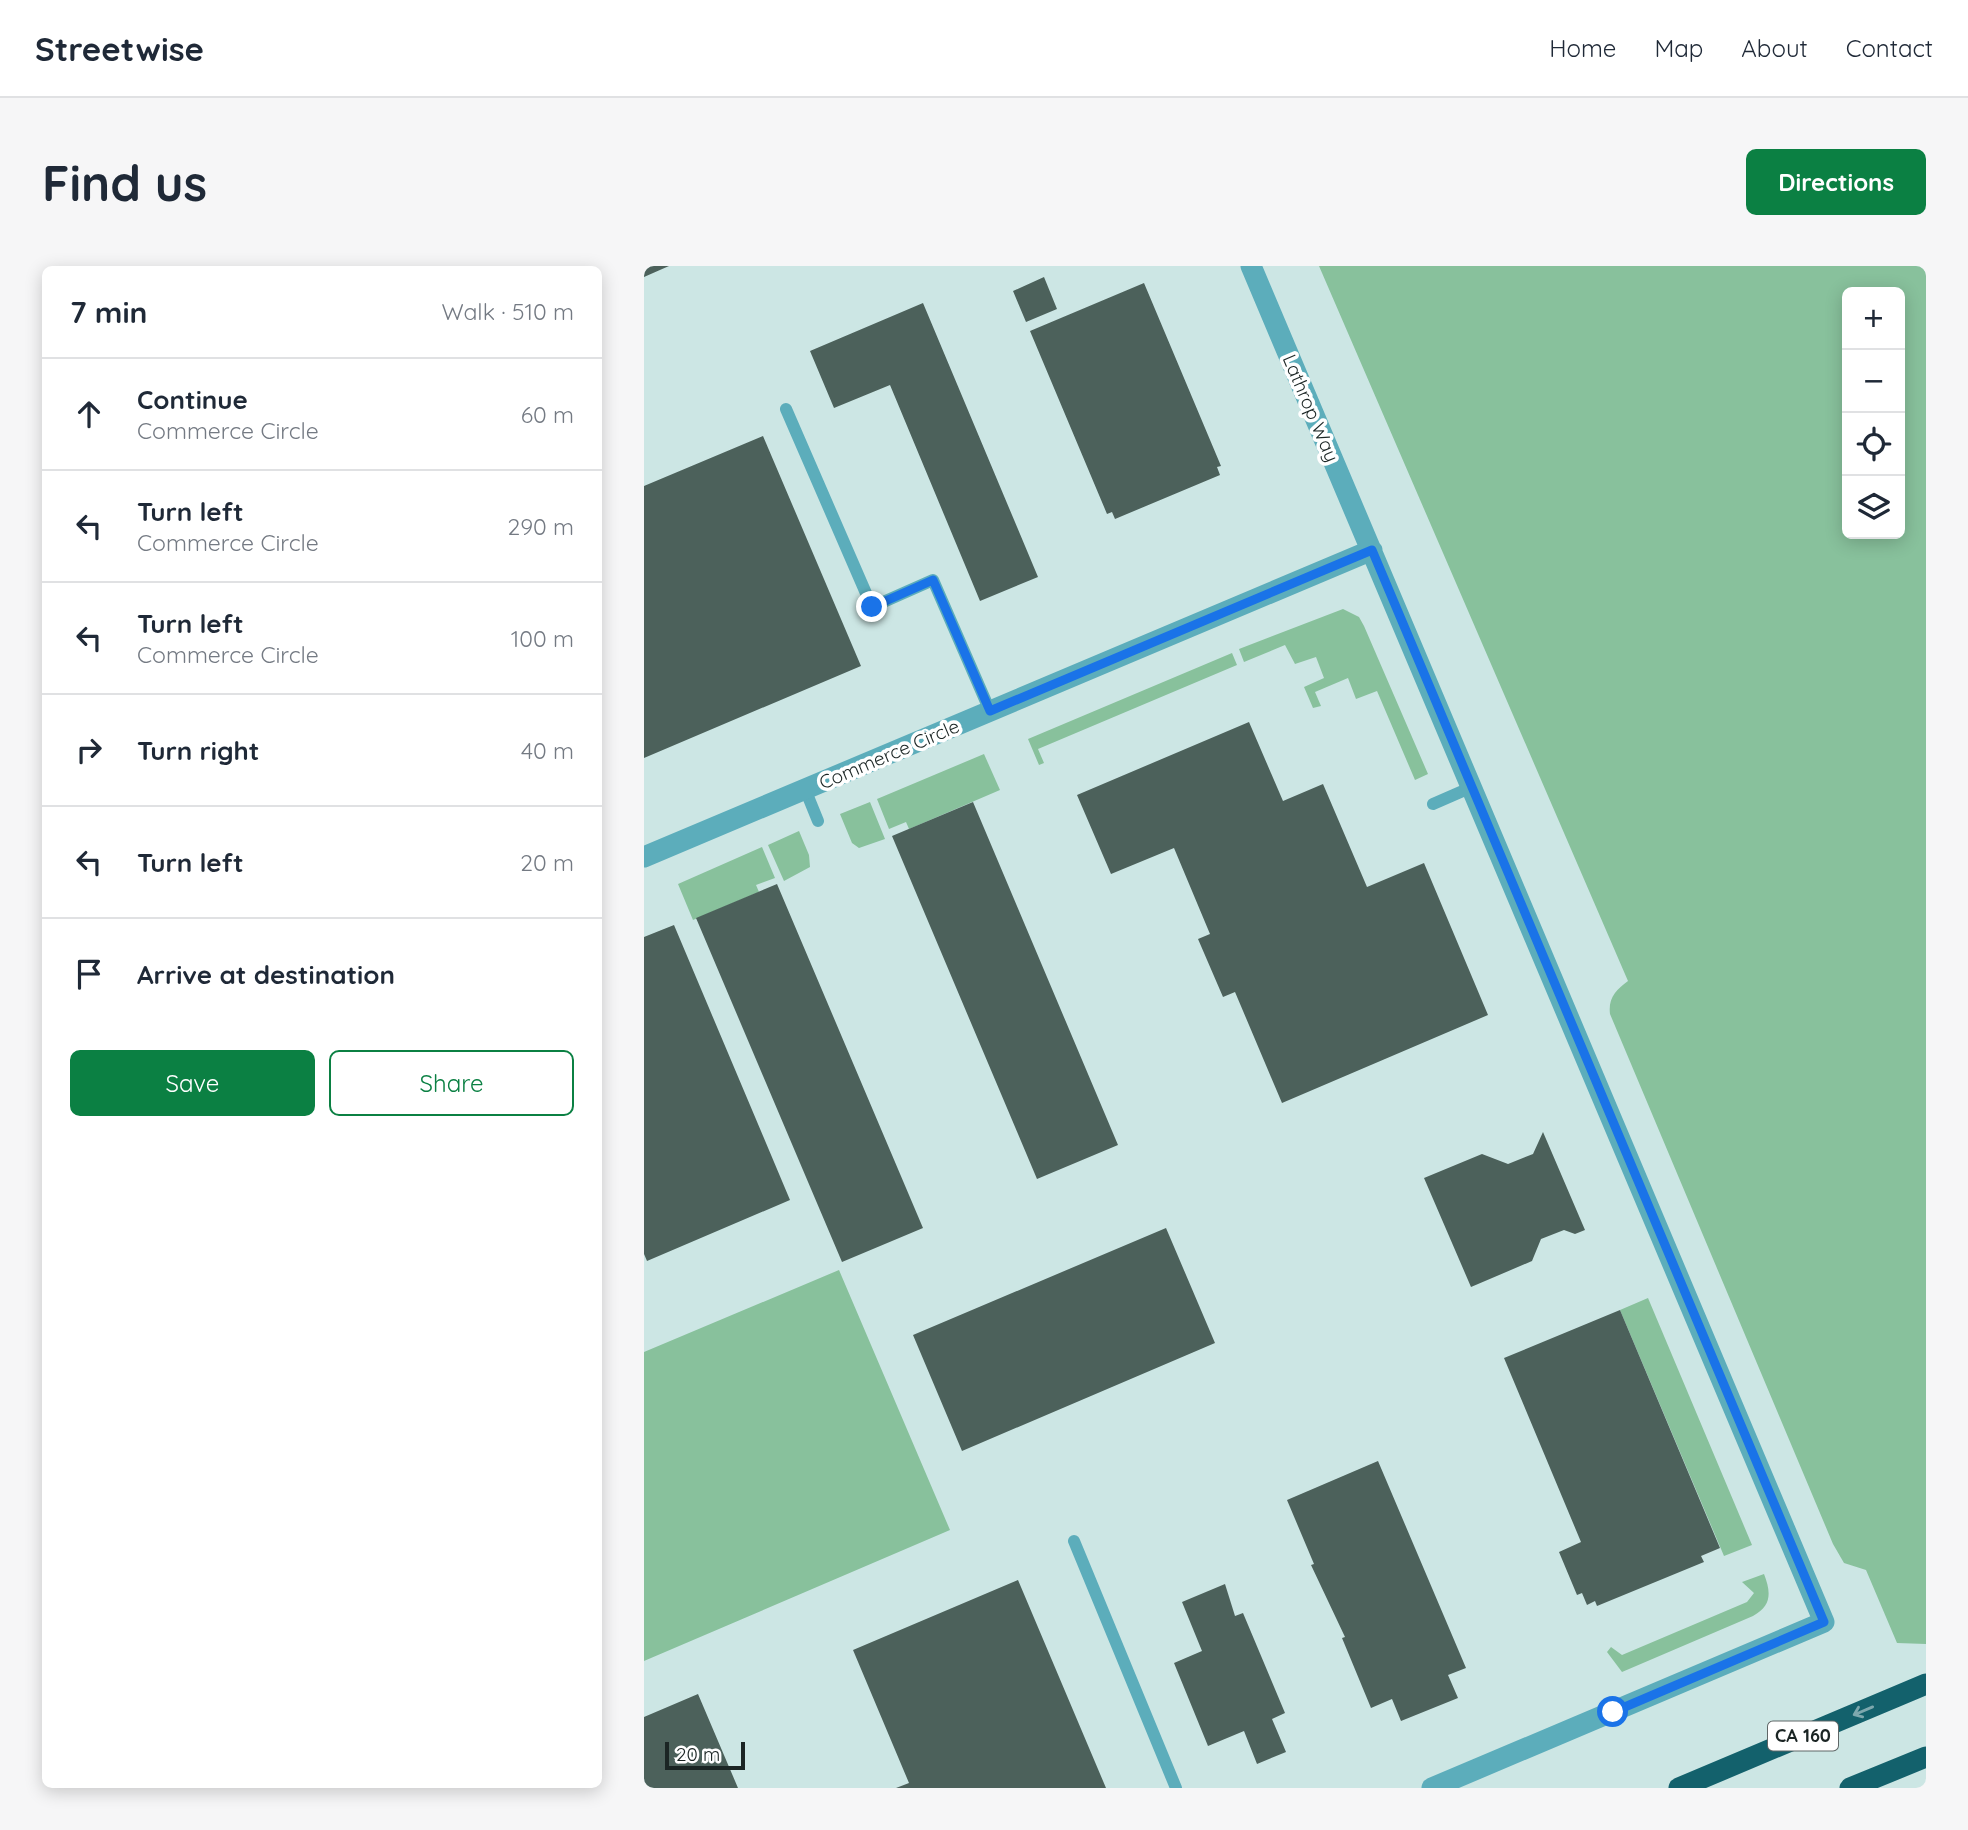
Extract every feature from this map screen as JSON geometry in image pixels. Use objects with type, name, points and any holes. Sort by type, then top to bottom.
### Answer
[{"type":"highway","name":"CA 160","points":[[1679,1788],[1926,1684]]},
{"type":"highway","points":[[1850,1788],[1926,1757]]},
{"type":"street","name":"Lathrop Way","points":[[1251,266],[1372,550]]},
{"type":"street","name":"Commerce Circle","points":[[644,857],[1372,550]]},
{"type":"street","points":[[1372,550],[1824,1622],[1432,1788]]},
{"type":"lane","points":[[786,409],[872,607],[933,580],[990,711]]},
{"type":"lane","points":[[1433,803],[1472,787]]},
{"type":"lane","points":[[805,789],[818,821]]},
{"type":"lane","points":[[1074,1541],[1176,1788]]},
{"type":"green space","points":[[1319,266],[1926,266],[1926,1644],[1897,1643],[1866,1570],[1844,1563],[1833,1544],[1610,1014],[1610,1003],[1628,981]]},
{"type":"green space","points":[[1343,609],[1359,617],[1364,626],[1428,774],[1415,780],[1377,691],[1356,699],[1348,678],[1315,692],[1321,706],[1313,708],[1304,687],[1324,678],[1316,657],[1295,664],[1285,645],[1244,662],[1239,649]]},
{"type":"green space","points":[[1232,653],[1237,665],[1038,749],[1044,763],[1039,765],[1028,739]]},
{"type":"green space","points":[[984,754],[1000,790],[909,829],[906,822],[889,829],[877,799]]},
{"type":"green space","points":[[870,802],[885,839],[859,848],[852,843],[840,814]]},
{"type":"green space","points":[[799,831],[809,855],[810,867],[784,881],[768,845]]},
{"type":"green space","points":[[762,847],[775,878],[756,885],[759,892],[693,920],[678,884]]},
{"type":"green space","points":[[839,1270],[950,1530],[644,1661],[644,1352]]},
{"type":"green space","points":[[1648,1298],[1752,1545],[1724,1556],[1620,1310]]},
{"type":"green space","points":[[1764,1574],[1768,1587],[1767,1603],[1753,1616],[1622,1672],[1607,1652],[1611,1647],[1622,1655],[1747,1602],[1754,1593],[1742,1582]]},
{"type":"building","points":[[644,266],[669,266],[644,277]]},
{"type":"building","points":[[1044,277],[1057,309],[1026,322],[1013,291]]},
{"type":"building","points":[[1144,283],[1221,466],[1217,467],[1220,475],[1115,519],[1112,512],[1107,514],[1030,331]]},
{"type":"building","points":[[923,303],[1038,577],[980,601],[890,385],[834,408],[810,351]]},
{"type":"building","points":[[763,436],[861,666],[644,758],[644,486]]},
{"type":"building","points":[[1249,722],[1283,801],[1323,784],[1367,887],[1424,863],[1488,1015],[1282,1103],[1235,992],[1223,997],[1198,939],[1210,934],[1174,848],[1111,874],[1077,795]]},
{"type":"building","points":[[973,802],[1118,1145],[1037,1179],[892,836]]},
{"type":"building","points":[[777,884],[923,1228],[842,1262],[696,918]]},
{"type":"building","points":[[674,925],[790,1200],[647,1261],[644,1254],[644,937]]},
{"type":"building","points":[[1543,1132],[1585,1230],[1575,1234],[1564,1230],[1541,1239],[1532,1261],[1471,1287],[1424,1178],[1482,1154],[1508,1164],[1533,1154]]},
{"type":"building","points":[[1166,1228],[1215,1343],[962,1451],[913,1335]]},
{"type":"building","points":[[1620,1310],[1720,1548],[1701,1556],[1704,1562],[1597,1606],[1595,1601],[1587,1605],[1582,1593],[1577,1595],[1559,1552],[1581,1542],[1504,1358]]},
{"type":"building","points":[[1378,1461],[1466,1668],[1448,1675],[1458,1698],[1401,1721],[1392,1699],[1371,1708],[1342,1638],[1345,1637],[1311,1565],[1314,1564],[1287,1500]]},
{"type":"building","points":[[1018,1580],[1106,1788],[896,1788],[909,1783],[853,1650]]},
{"type":"building","points":[[1225,1584],[1235,1616],[1243,1613],[1285,1713],[1272,1719],[1286,1752],[1257,1764],[1244,1731],[1208,1746],[1174,1663],[1202,1651],[1182,1602]]},
{"type":"building","points":[[698,1694],[738,1788],[644,1788],[644,1717]]},
{"type":"route","points":[[872,607],[933,580],[990,711],[1372,550],[1824,1622],[1613,1712]]}]
